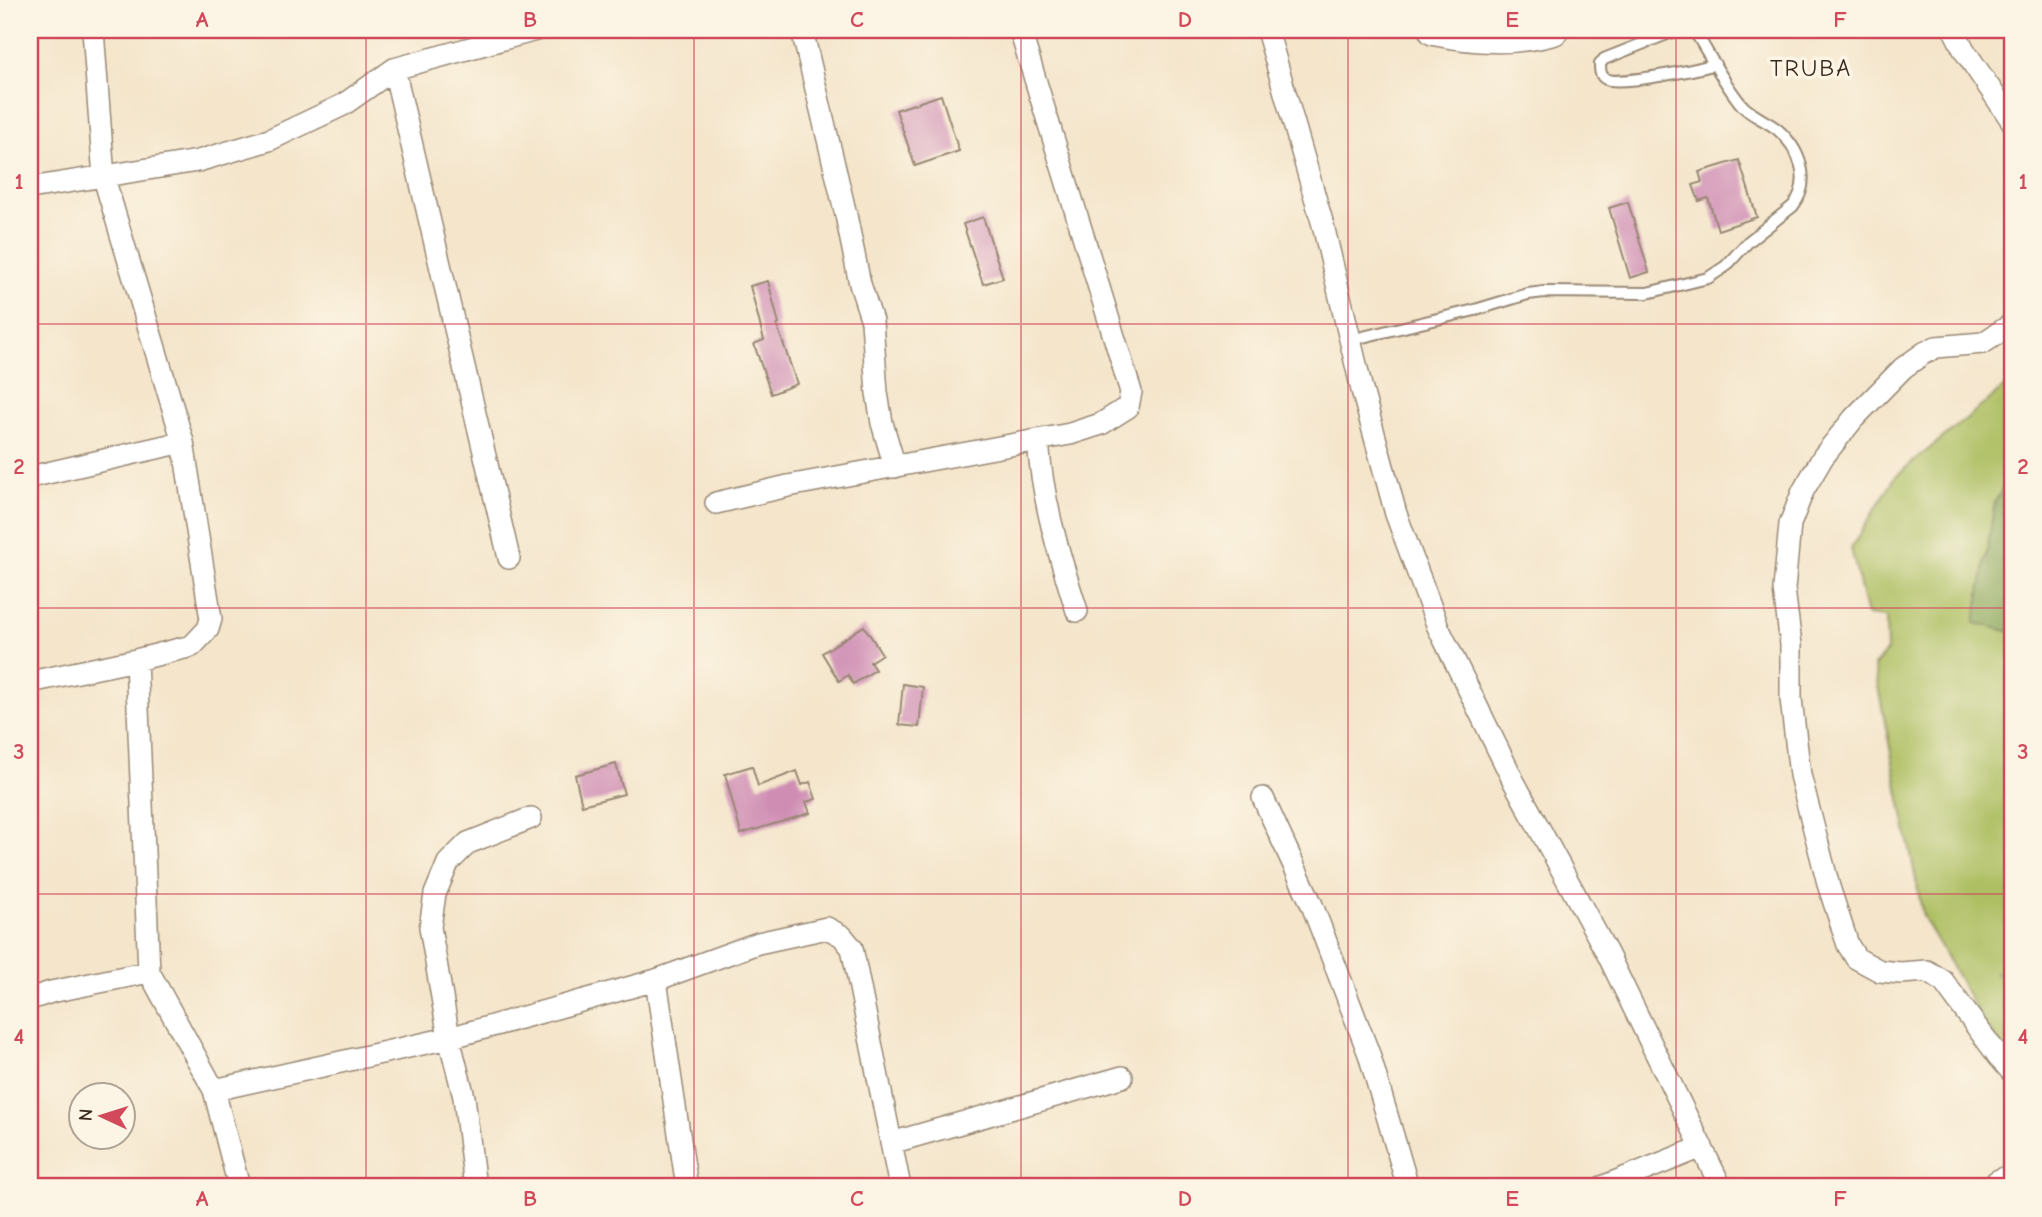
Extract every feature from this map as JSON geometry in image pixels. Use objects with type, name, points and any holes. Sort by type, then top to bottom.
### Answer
[{"type":"street","points":[[30,682],[192,646],[208,629],[211,619],[183,443],[104,178],[93,30]]},
{"type":"street","points":[[30,188],[198,161],[269,140],[343,105],[394,69],[536,30]]},
{"type":"street","points":[[802,30],[860,284],[872,321],[877,393],[882,423],[895,467]]},
{"type":"street","points":[[716,503],[788,486],[1038,440],[1101,424],[1128,407],[1131,393],[1020,30]]},
{"type":"street","points":[[1267,30],[1323,225],[1396,514],[1438,627],[1514,782],[1608,955],[1721,1187]]},
{"type":"street","points":[[1434,30],[1462,36],[1493,38],[1536,35],[1553,30]]},
{"type":"street","points":[[1954,30],[1964,50],[2012,121]]},
{"type":"street","points":[[394,69],[509,558]]},
{"type":"street","points":[[2012,324],[1983,343],[1936,346],[1924,353],[1903,368],[1854,418],[1823,457],[1803,491],[1790,524],[1784,589],[1791,645],[1791,699],[1800,775],[1829,887],[1848,945],[1856,958],[1880,971],[1927,971],[1943,981],[2012,1072]]},
{"type":"street","points":[[1038,440],[1040,477],[1046,506],[1077,611]]},
{"type":"street","points":[[30,477],[183,443]]},
{"type":"street","points":[[136,660],[149,972],[214,1090],[239,1187]]},
{"type":"street","points":[[1263,798],[1312,905],[1369,1054],[1408,1187]]},
{"type":"street","points":[[475,1187],[464,1097],[449,1038],[430,927],[435,894],[448,863],[468,844],[531,818]]},
{"type":"street","points":[[214,1090],[449,1038],[656,980],[758,943],[828,928],[842,936],[852,948],[900,1187]]},
{"type":"street","points":[[30,999],[51,992],[149,972]]},
{"type":"street","points":[[656,980],[687,1187]]},
{"type":"street","points":[[891,1143],[1122,1077]]},
{"type":"street","points":[[1602,1187],[1702,1147]]},
{"type":"street","points":[[1994,1187],[1997,1181],[2012,1174]]},
{"type":"lane","points":[[1678,30],[1609,55],[1600,64],[1602,76],[1619,81],[1715,64]]},
{"type":"lane","points":[[1350,340],[1475,310],[1528,294],[1660,292],[1708,278],[1726,267],[1748,242],[1799,199],[1803,181],[1802,167],[1797,152],[1787,140],[1739,101],[1694,30]]},
{"type":"green space","points":[[2012,381],[2012,471],[1995,502],[1976,623],[2012,632],[2012,958],[1996,974],[2007,982],[2012,981],[2012,1056],[1988,1030],[1923,916],[1874,666],[1887,651],[1886,617],[1867,615],[1851,548],[1896,476]]},
{"type":"green space","points":[[2012,471],[2012,632],[1975,623],[1995,502]]},
{"type":"building","points":[[941,95],[959,151],[915,166],[896,110]]},
{"type":"building","points":[[1739,160],[1757,217],[1718,230],[1708,198],[1699,201],[1693,185],[1702,182],[1699,172]]},
{"type":"building","points":[[1628,202],[1649,272],[1630,278],[1609,208]]},
{"type":"building","points":[[983,217],[1003,278],[983,284],[963,224]]},
{"type":"building","points":[[768,281],[779,324],[777,325],[797,384],[771,394],[754,344],[764,340],[750,286]]},
{"type":"building","points":[[864,626],[882,654],[870,662],[875,670],[853,684],[848,675],[839,681],[822,653]]},
{"type":"building","points":[[903,684],[923,687],[919,727],[899,725]]},
{"type":"building","points":[[616,764],[624,794],[582,805],[575,775]]},
{"type":"building","points":[[752,766],[758,786],[797,771],[802,785],[810,782],[816,799],[806,802],[810,813],[741,834],[725,774]]},
{"type":"district","name":"TRUBA","points":[[1811,68]]}]
